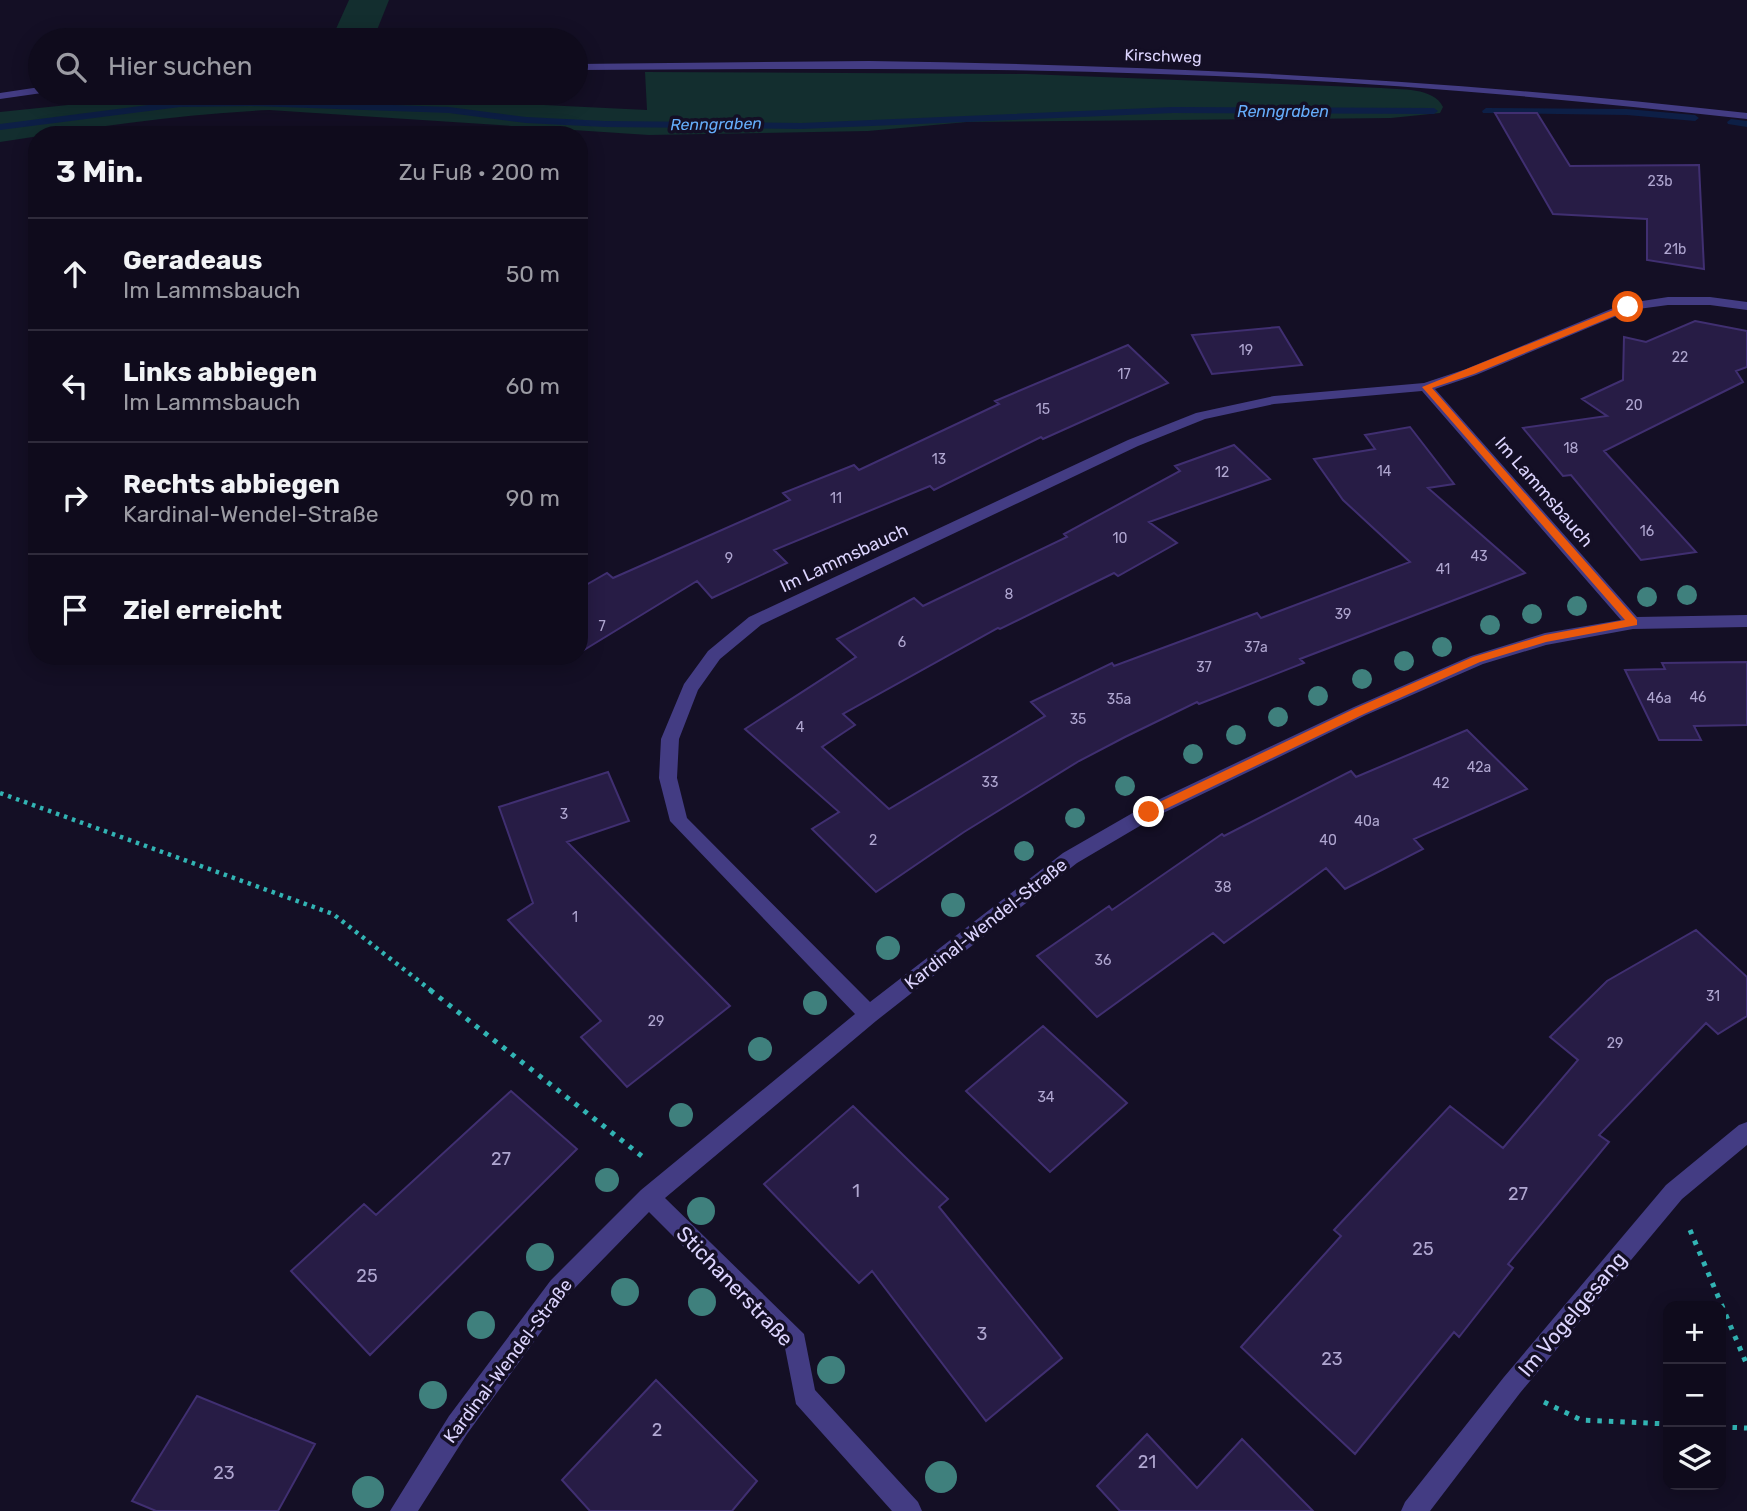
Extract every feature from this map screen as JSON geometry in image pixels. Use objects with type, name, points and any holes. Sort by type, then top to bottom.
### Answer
[{"type":"street","name":"Kirschweg","points":[[588,66],[779,64],[1022,67],[1333,77],[1557,94],[1747,116]]},
{"type":"street","points":[[0,96],[28,91]]},
{"type":"street","name":"Im Lammsbauch","points":[[869,1015],[680,821],[668,778],[670,739],[690,688],[714,655],[755,621],[1133,443],[1200,416],[1274,400],[1426,387],[1471,372],[1628,307],[1682,301],[1710,301],[1747,306]]},
{"type":"street","name":"Im Lammsbauch","points":[[1426,387],[1633,622]]},
{"type":"street","name":"Kardinal-Wendel-Straße","points":[[403,1511],[458,1425],[559,1288],[649,1197],[869,1015],[1070,858],[1149,812],[1360,711],[1477,660],[1545,639],[1633,622],[1747,621]]},
{"type":"street","name":"Im Vogelgesang","points":[[1414,1511],[1512,1385],[1674,1192],[1747,1132]]},
{"type":"street","name":"Stichanerstraße","points":[[649,1197],[796,1342],[804,1396],[909,1511]]},
{"type":"path","points":[[0,793],[333,914],[672,1179]]},
{"type":"path","points":[[1674,1192],[1747,1364]]},
{"type":"path","points":[[1512,1385],[1581,1420],[1663,1424]]},
{"type":"path","points":[[1726,1427],[1747,1428]]},
{"type":"green space","points":[[349,0],[389,0],[378,28],[336,28]]},
{"type":"green space","points":[[645,72],[1027,74],[1381,88],[1424,93],[1439,101],[1443,107],[1440,113],[1391,118],[967,122],[868,131],[649,135],[588,131],[588,126],[512,126],[269,110],[107,126],[28,126],[28,138],[0,142],[0,112],[68,105],[542,105],[647,110]]},
{"type":"building","points":[[1495,113],[1537,113],[1570,166],[1699,165],[1704,269],[1647,260],[1647,219],[1553,214]]},
{"type":"building","points":[[1695,321],[1747,331],[1747,367],[1736,371],[1743,382],[1604,451],[1696,552],[1641,560],[1571,475],[1563,476],[1523,428],[1607,416],[1582,399],[1623,380],[1624,337],[1646,342]]},
{"type":"building","points":[[1279,327],[1302,365],[1212,374],[1192,335]]},
{"type":"building","points":[[1128,345],[1168,383],[1043,439],[1041,437],[934,490],[930,486],[774,550],[787,563],[712,598],[697,581],[588,648],[588,584],[607,573],[613,578],[790,500],[783,493],[854,465],[859,470],[999,404],[995,401]]},
{"type":"building","points":[[1410,427],[1454,484],[1428,488],[1525,573],[1300,659],[1304,663],[1199,704],[1197,702],[1125,737],[1079,761],[964,832],[876,892],[812,829],[839,812],[745,729],[856,657],[837,639],[914,598],[923,606],[1067,537],[1064,534],[1180,471],[1175,466],[1234,445],[1270,479],[1149,522],[1177,543],[1118,576],[1114,573],[998,628],[843,714],[855,725],[822,747],[889,809],[1045,716],[1031,702],[1112,663],[1114,666],[1257,613],[1261,618],[1410,562],[1343,500],[1314,459],[1375,449],[1365,435]]},
{"type":"building","points":[[1747,662],[1747,725],[1694,726],[1701,740],[1659,740],[1625,670],[1665,669],[1662,663]]},
{"type":"building","points":[[1467,730],[1527,789],[1414,839],[1423,849],[1345,889],[1326,868],[1224,943],[1213,933],[1097,1017],[1037,956],[1109,906],[1112,910],[1222,834],[1224,836],[1351,771],[1356,777]]},
{"type":"building","points":[[608,772],[629,821],[567,842],[730,1006],[627,1087],[581,1037],[601,1021],[508,920],[533,903],[499,807]]},
{"type":"building","points":[[1696,930],[1747,977],[1747,1016],[1718,1034],[1706,1023],[1599,1135],[1609,1142],[1508,1264],[1513,1268],[1459,1337],[1454,1332],[1355,1454],[1241,1347],[1341,1236],[1334,1230],[1450,1106],[1503,1148],[1578,1060],[1550,1037],[1607,981]]},
{"type":"building","points":[[1043,1026],[1127,1103],[1050,1172],[966,1091]]},
{"type":"building","points":[[511,1091],[577,1149],[370,1355],[291,1271],[364,1204],[376,1215]]},
{"type":"building","points":[[853,1106],[948,1199],[939,1207],[1062,1358],[986,1421],[872,1271],[859,1283],[764,1184]]},
{"type":"building","points":[[656,1380],[757,1481],[732,1511],[590,1511],[562,1480]]},
{"type":"building","points":[[197,1396],[315,1444],[278,1511],[156,1511],[132,1501]]},
{"type":"building","points":[[1147,1434],[1197,1488],[1242,1439],[1313,1511],[1120,1511],[1097,1486]]},
{"type":"waterway","name":"Renngraben","points":[[0,127],[172,105]]},
{"type":"waterway","name":"Renngraben","points":[[308,105],[449,110],[526,120],[605,124],[801,126],[1173,110],[1434,111]]},
{"type":"waterway","name":"Renngraben","points":[[1486,111],[1627,112],[1695,118]]},
{"type":"waterway","name":"Renngraben","points":[[1731,122],[1747,124]]},
{"type":"route","points":[[1149,812],[1360,711],[1477,660],[1545,639],[1633,622],[1426,387],[1471,372],[1628,307]]}]
